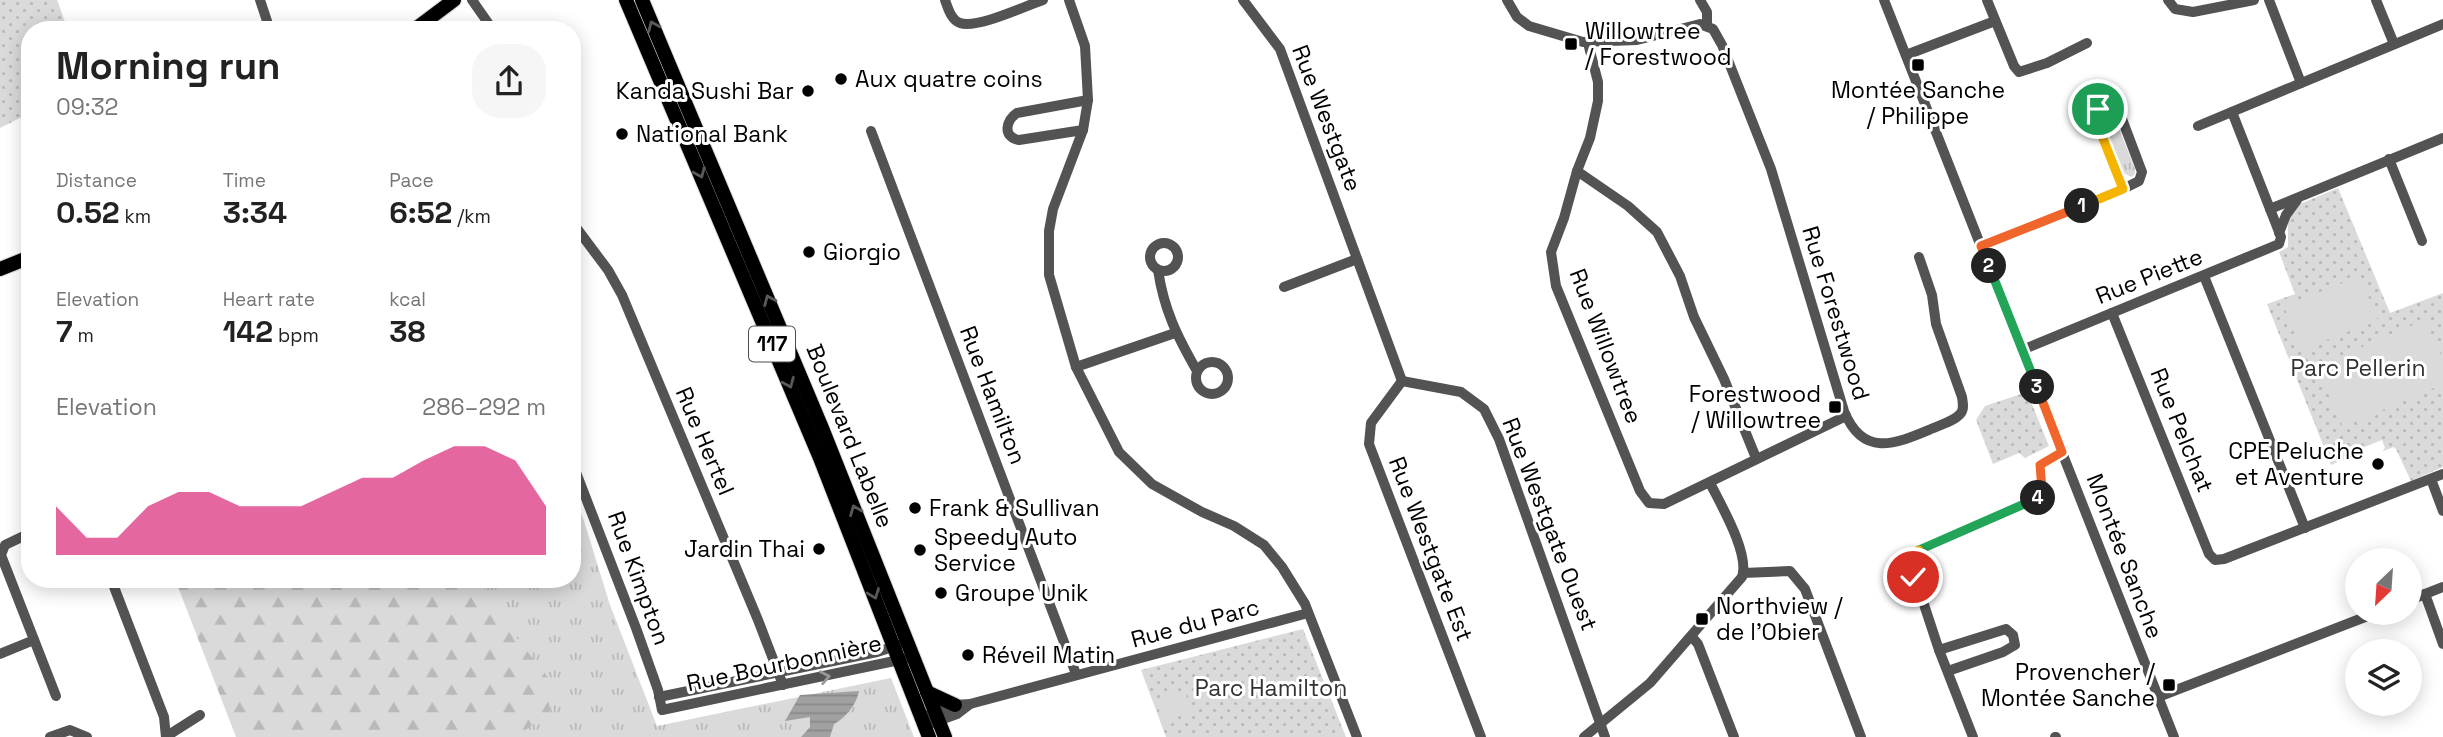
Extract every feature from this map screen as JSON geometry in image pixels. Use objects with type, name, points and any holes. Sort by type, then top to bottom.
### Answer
[{"type":"main road","points":[[426,21],[454,0]]},
{"type":"main road","name":"Boulevard Labelle","points":[[626,0],[820,458],[904,651],[927,692],[929,723]]},
{"type":"main road","name":"Boulevard Labelle","points":[[642,0],[792,356],[929,723],[945,737]]},
{"type":"main road","points":[[0,269],[21,261]]},
{"type":"main road","points":[[927,692],[962,705]]},
{"type":"street","points":[[260,0],[267,21]]},
{"type":"street","points":[[472,0],[487,21]]},
{"type":"street","points":[[945,0],[953,19],[961,23],[975,23],[1043,0]]},
{"type":"street","points":[[1069,0],[1085,46],[1088,100],[1083,130],[1054,209],[1049,231],[1049,275],[1076,367],[1119,452],[1152,484],[1202,512],[1234,526],[1264,545],[1282,567],[1300,594],[1357,737]]},
{"type":"street","name":"Rue Westgate","points":[[1243,0],[1280,49],[1402,382]]},
{"type":"street","points":[[1507,0],[1517,17],[1529,26],[1588,43],[1637,40],[1692,25],[1707,25]]},
{"type":"street","name":"Rue Forestwood","points":[[1700,0],[1707,12],[1707,25],[1713,29],[1722,44],[1771,169],[1846,416],[1864,439],[1876,444],[1910,437],[1944,423],[1962,411],[1962,397],[1936,324],[1930,287],[1919,257]]},
{"type":"street","name":"Montée Sanche","points":[[1884,0],[2174,737]]},
{"type":"street","points":[[1987,0],[2014,66],[2019,72],[2047,63],[2087,43]]},
{"type":"street","points":[[2168,0],[2173,8],[2184,12],[2254,0]]},
{"type":"street","points":[[2269,0],[2301,83]]},
{"type":"street","points":[[2376,0],[2394,44]]},
{"type":"street","points":[[1906,55],[1996,21]]},
{"type":"street","points":[[2198,125],[2443,24]]},
{"type":"street","name":"Rue Willowtree","points":[[1588,43],[1597,74],[1599,95],[1590,138],[1551,252],[1556,286],[1640,491],[1649,503],[1664,504],[1846,416]]},
{"type":"street","points":[[1083,130],[1019,140],[1013,139],[1008,133],[1007,125],[1010,118],[1017,113],[1088,100]]},
{"type":"street","points":[[1981,246],[2123,189],[2139,181],[2142,172],[2119,111],[2106,104],[2098,109],[2096,118],[2123,189]]},
{"type":"street","points":[[2231,112],[2279,233]]},
{"type":"street","name":"Rue Hamilton","points":[[871,131],[1076,674]]},
{"type":"street","points":[[2270,209],[2443,138]]},
{"type":"street","points":[[2389,159],[2422,241]]},
{"type":"street","points":[[1577,172],[1629,206],[1657,232],[1680,275],[1694,317],[1724,379],[1756,458]]},
{"type":"street","name":"Rue Piette","points":[[2022,350],[2276,247],[2280,242],[2279,233],[2286,215],[2298,197]]},
{"type":"street","name":"Rue Hertel","points":[[581,234],[608,270],[622,295],[783,685]]},
{"type":"street","points":[[1284,287],[1357,259]]},
{"type":"street","points":[[1158,270],[1163,299],[1175,332],[1197,371]]},
{"type":"street","points":[[2204,276],[2305,528],[2443,474]]},
{"type":"street","name":"Rue Pelchat","points":[[2112,313],[2209,554],[2215,560],[2224,559],[2305,528]]},
{"type":"street","points":[[1076,367],[1175,332]]},
{"type":"street","name":"Rue Westgate Ouest","points":[[1402,382],[1461,392],[1484,409],[1499,439],[1605,737]]},
{"type":"street","name":"Rue Westgate Est","points":[[1402,382],[1371,423],[1369,444],[1481,737]]},
{"type":"street","points":[[1973,737],[1939,650],[1910,562],[1920,549],[2038,497],[2042,486],[2040,465],[2062,452]]},
{"type":"street","points":[[2431,479],[2443,511]]},
{"type":"street","points":[[1584,737],[1650,683],[1692,637],[1743,573],[1740,548],[1710,483]]},
{"type":"street","name":"Rue Kimpton","points":[[581,484],[618,580],[662,710]]},
{"type":"street","points":[[21,537],[5,545],[1,555],[56,696]]},
{"type":"street","points":[[1743,573],[1790,571],[1805,589],[1861,737]]},
{"type":"street","points":[[2422,595],[2443,587]]},
{"type":"street","points":[[114,588],[164,717],[167,736],[200,715]]},
{"type":"street","points":[[2425,594],[2443,643]]},
{"type":"street","name":"Rue du Parc","points":[[929,723],[957,714],[962,705],[1308,613]]},
{"type":"street","points":[[2158,697],[2345,625]]},
{"type":"street","points":[[1939,650],[2006,629],[2013,635],[2015,645],[2003,652],[1948,671]]},
{"type":"street","points":[[1692,637],[1698,645],[1734,737]]},
{"type":"street","points":[[0,654],[34,640]]},
{"type":"street","name":"Rue Bourbonnière","points":[[659,697],[904,651]]},
{"type":"street","name":"Rue Bourbonnière","points":[[662,710],[783,685],[904,651]]},
{"type":"street","points":[[50,737],[70,730],[87,737]]},
{"type":"green space","points":[[0,0],[57,0],[65,21],[21,21],[21,118],[0,128]]},
{"type":"green space","points":[[2106,110],[2113,113],[2135,169],[2135,174],[2131,177],[2124,173],[2103,121]]},
{"type":"green space","name":"Parc Pellerin","points":[[2338,188],[2390,313],[2443,293],[2443,467],[2411,481],[2396,449],[2394,447],[2383,451],[2385,448],[2382,440],[2331,465],[2267,304],[2295,294],[2279,252],[2288,247],[2288,219],[2300,204]]},
{"type":"green space","points":[[2360,276],[2378,320],[2301,350],[2284,306]]},
{"type":"green space","points":[[2425,320],[2443,360],[2443,384],[2343,427],[2316,367]]},
{"type":"green space","points":[[2027,392],[2049,446],[2025,458],[2019,453],[1993,464],[1976,420],[1985,406]]},
{"type":"green space","points":[[581,515],[610,605],[657,726],[891,678],[914,737],[256,737],[195,588],[581,588]]},
{"type":"green space","points":[[178,588],[484,588],[506,625],[551,681],[549,713],[516,737],[236,737]]},
{"type":"green space","name":"Parc Hamilton","points":[[1303,629],[1346,737],[1166,737],[1141,670]]},
{"type":"green space","points":[[1185,691],[1191,711],[1162,720],[1156,700]]},
{"type":"shaded area","points":[[859,691],[850,710],[834,724],[830,737],[801,737],[810,727],[810,717],[785,721],[800,695]]},
{"type":"place","name":"Willowtree / Forestwood","points":[[1571,44]]},
{"type":"place","name":"Montée Sanche / Philippe","points":[[1918,65]]},
{"type":"place","name":"Aux quatre coins","points":[[841,79]]},
{"type":"place","name":"Kanda Sushi Bar","points":[[808,91]]},
{"type":"place","name":"National Bank","points":[[622,134]]},
{"type":"place","name":"Giorgio","points":[[809,252]]},
{"type":"place","name":"Forestwood / Willowtree","points":[[1835,407]]},
{"type":"place","name":"CPE Peluche et Aventure","points":[[2378,464]]},
{"type":"place","name":"Frank & Sullivan","points":[[915,508]]},
{"type":"place","name":"Jardin Thai","points":[[819,549]]},
{"type":"place","name":"Speedy Auto Service","points":[[920,550]]},
{"type":"place","name":"Groupe Unik","points":[[941,593]]},
{"type":"place","name":"Northview / de l'Obier","points":[[1702,619]]},
{"type":"place","name":"Réveil Matin","points":[[968,655]]},
{"type":"place","name":"Provencher / Montée Sanche","points":[[2169,685]]},
{"type":"route","points":[[1913,577],[1910,562],[1920,549],[2028,504],[2038,497],[2042,486],[2040,465],[2062,452],[1981,246],[2123,189],[2096,121],[2095,114],[2098,109]]}]
